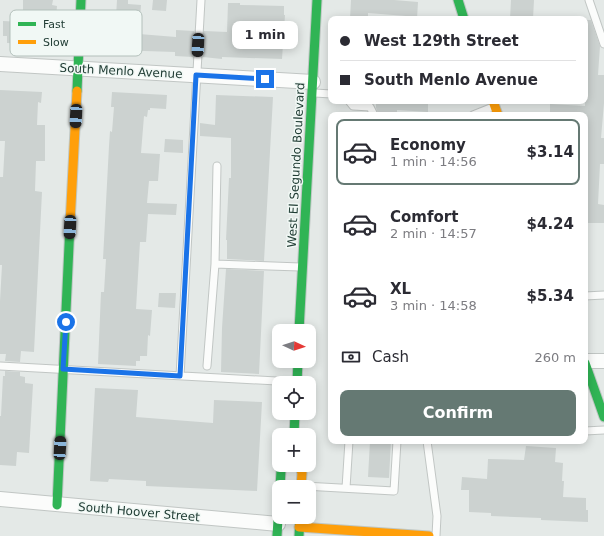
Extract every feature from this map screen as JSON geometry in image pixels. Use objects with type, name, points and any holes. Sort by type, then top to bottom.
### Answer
[{"type":"street","points":[[81,0],[81,10]]},
{"type":"street","name":"West El Segundo Boulevard","points":[[299,324],[317,0]]},
{"type":"street","points":[[458,0],[463,16]]},
{"type":"street","points":[[57,505],[79,56]]},
{"type":"street","name":"South Menlo Avenue","points":[[0,64],[196,75],[313,88]]},
{"type":"street","points":[[588,362],[604,361]]},
{"type":"street","points":[[588,371],[604,417]]},
{"type":"street","name":"South Hoover Street","points":[[0,499],[278,530]]},
{"type":"street","points":[[299,531],[429,536]]},
{"type":"lane","points":[[180,376],[200,0]]},
{"type":"lane","points":[[589,0],[604,44]]},
{"type":"lane","points":[[313,88],[328,93]]},
{"type":"lane","points":[[351,104],[353,106],[370,107],[372,112]]},
{"type":"lane","points":[[481,112],[495,107]]},
{"type":"lane","points":[[207,366],[215,264],[217,166]]},
{"type":"lane","points":[[215,264],[303,267]]},
{"type":"lane","points":[[588,296],[604,295]]},
{"type":"lane","points":[[0,366],[272,381]]},
{"type":"lane","points":[[588,431],[604,430]]},
{"type":"lane","points":[[346,488],[349,444]]},
{"type":"lane","points":[[316,487],[394,491],[397,444]]},
{"type":"lane","points":[[427,444],[437,516],[436,536]]},
{"type":"building","points":[[23,0],[53,0],[52,5],[57,6],[57,10],[23,10]]},
{"type":"building","points":[[117,0],[128,0],[128,4],[141,5],[141,10],[116,10]]},
{"type":"building","points":[[153,0],[167,0],[166,11],[152,10]]},
{"type":"building","points":[[351,0],[394,0],[418,2],[417,16],[368,13],[368,16],[350,16]]},
{"type":"building","points":[[511,0],[534,0],[533,16],[510,16]]},
{"type":"building","points":[[228,3],[240,3],[240,5],[284,6],[285,15],[282,59],[222,57],[222,59],[203,57],[204,31],[227,32]]},
{"type":"building","points":[[588,20],[591,20],[600,46],[598,75],[604,75],[604,103],[601,138],[604,138],[604,164],[600,164],[598,204],[604,205],[604,223],[588,223],[588,112],[550,112],[550,104],[585,106],[585,104],[588,104]]},
{"type":"building","points":[[3,21],[10,21],[10,43],[7,43],[7,36],[3,36]]},
{"type":"building","points":[[176,30],[194,31],[193,57],[175,56],[175,52],[142,51],[142,34],[176,37]]},
{"type":"building","points":[[0,90],[42,92],[41,103],[38,102],[37,125],[45,125],[45,161],[36,161],[35,191],[42,192],[34,352],[21,351],[20,362],[5,361],[6,354],[0,354],[2,265],[0,265],[0,177],[3,177],[5,141],[0,141]]},
{"type":"building","points":[[112,92],[167,95],[166,109],[150,108],[150,110],[148,110],[147,117],[144,116],[141,153],[160,154],[158,181],[149,181],[147,203],[177,204],[176,215],[148,214],[146,242],[140,242],[136,309],[152,310],[150,336],[148,335],[147,356],[140,356],[140,361],[136,361],[136,366],[98,364],[101,292],[104,292],[106,259],[103,259],[109,146],[114,107],[111,107]]},
{"type":"building","points":[[216,95],[273,97],[264,261],[227,259],[226,240],[229,178],[231,178],[231,138],[200,136],[200,123],[215,125]]},
{"type":"building","points":[[376,104],[428,104],[428,112],[397,110],[397,112],[378,112]]},
{"type":"building","points":[[165,139],[183,140],[183,153],[164,152]]},
{"type":"building","points":[[226,269],[264,271],[259,374],[221,372]]},
{"type":"building","points":[[159,293],[176,293],[175,308],[158,307]]},
{"type":"building","points":[[5,371],[20,372],[20,376],[25,377],[25,383],[33,384],[29,453],[17,452],[16,466],[0,465],[0,416],[3,376],[5,376]]},
{"type":"building","points":[[95,388],[138,390],[136,417],[213,423],[214,400],[262,402],[257,491],[146,486],[146,481],[109,479],[108,482],[90,481]]},
{"type":"building","points":[[370,444],[391,444],[389,478],[368,477]]},
{"type":"building","points":[[526,446],[556,448],[555,462],[563,463],[563,497],[586,498],[588,522],[491,516],[491,513],[469,512],[469,490],[461,490],[462,477],[487,479],[488,459],[524,460]]},
{"type":"traffic: fast","points":[[81,0],[81,10]]},
{"type":"traffic: fast","points":[[299,324],[317,0]]},
{"type":"traffic: fast","points":[[458,0],[463,16]]},
{"type":"traffic: fast","points":[[77,91],[79,56]]},
{"type":"traffic: fast","points":[[57,505],[70,224]]},
{"type":"traffic: fast","points":[[297,376],[298,368]]},
{"type":"traffic: fast","points":[[588,372],[604,417]]},
{"type":"traffic: fast","points":[[294,428],[295,420]]},
{"type":"traffic: fast","points":[[280,480],[281,472]]},
{"type":"traffic: fast","points":[[277,536],[278,524]]},
{"type":"traffic: fast","points":[[299,536],[300,524]]},
{"type":"traffic: slow","points":[[70,224],[77,91]]},
{"type":"traffic: slow","points":[[494,104],[497,112]]},
{"type":"traffic: slow","points":[[302,472],[302,480]]},
{"type":"traffic: slow","points":[[299,527],[429,536]]},
{"type":"route","points":[[66,322],[63,369],[180,376],[196,75],[265,79]]}]
